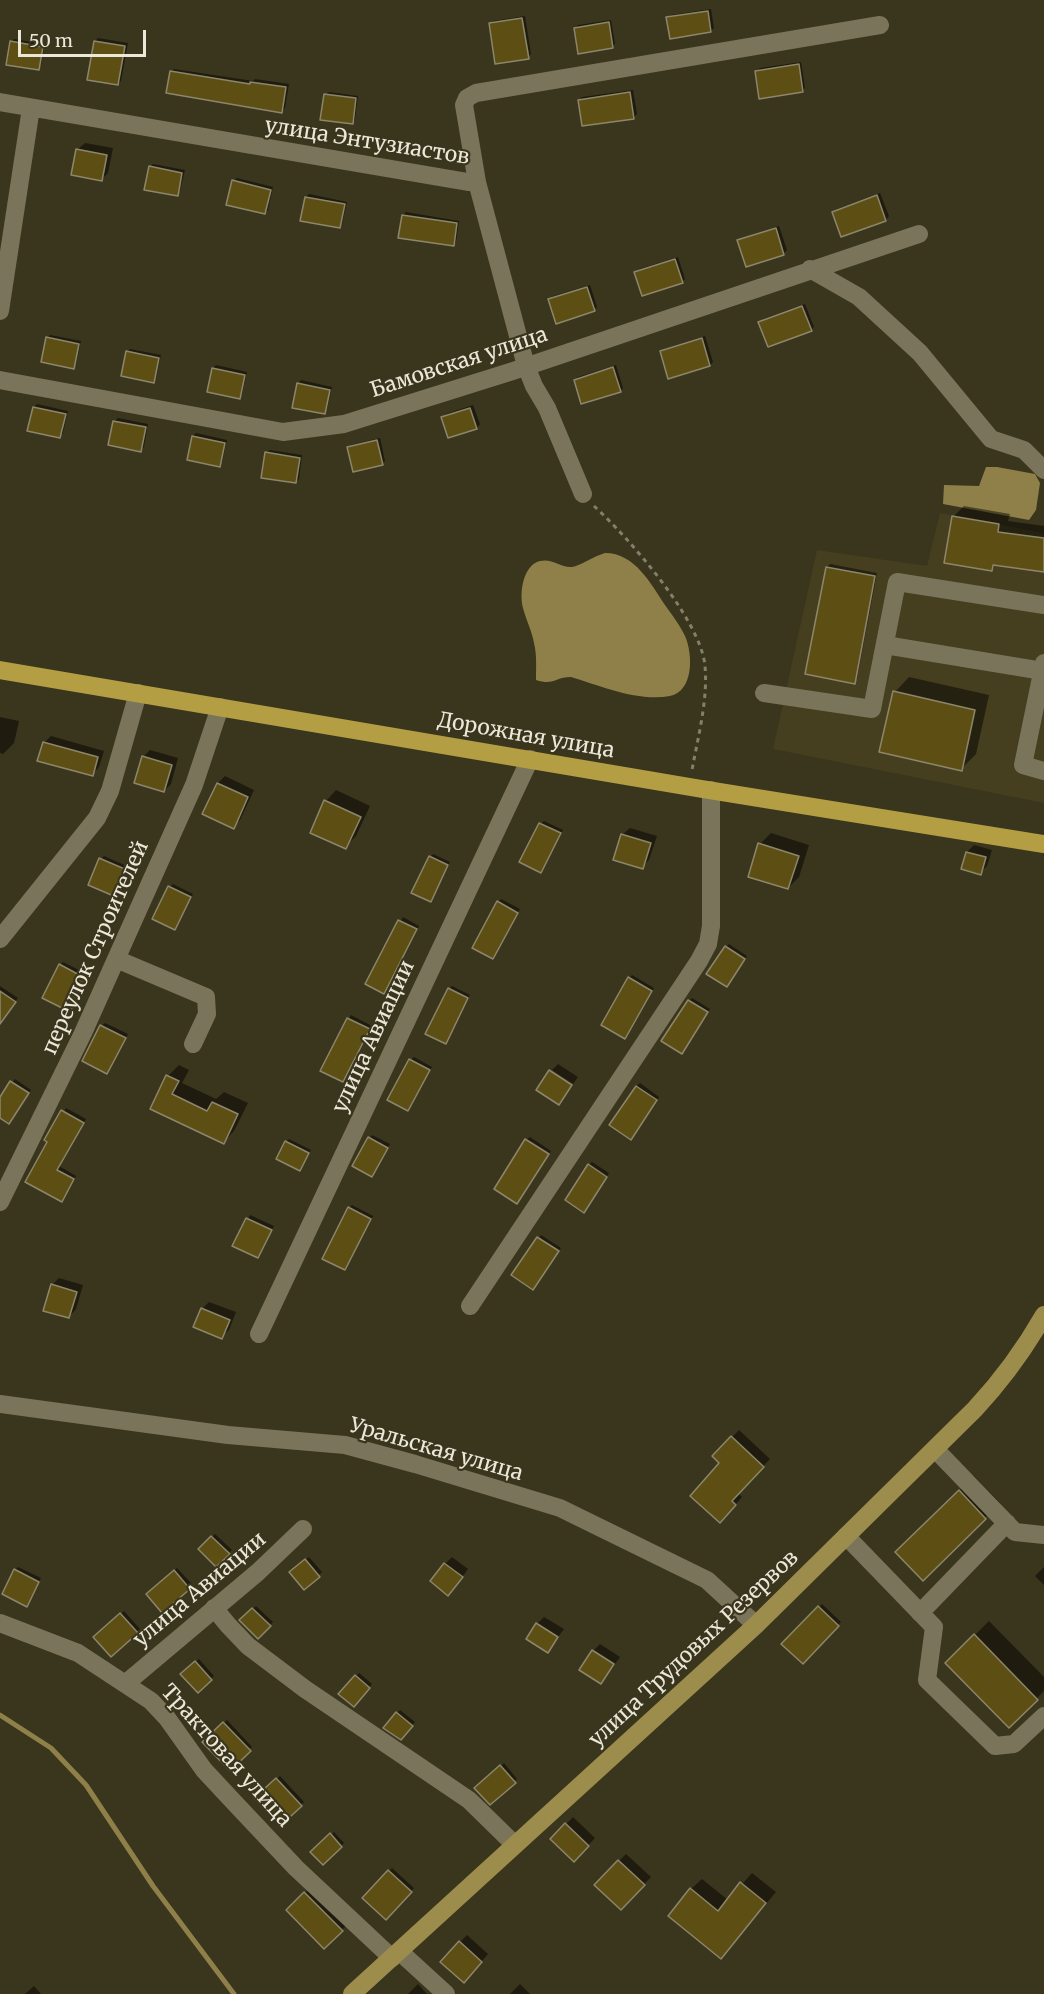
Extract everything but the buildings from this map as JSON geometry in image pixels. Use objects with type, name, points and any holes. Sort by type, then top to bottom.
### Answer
[{"type":"highway","name":"Дорожная улица","points":[[0,670],[689,787],[1044,844]]},
{"type":"main road","name":"улица Трудовых Резервов","points":[[352,1994],[756,1625],[975,1409],[1022,1353],[1044,1316]]},
{"type":"street","name":"улица Энтузиастов","points":[[0,102],[477,182],[464,105],[467,98],[476,93],[880,26]]},
{"type":"street","points":[[0,311],[31,108]]},
{"type":"street","points":[[477,182],[526,366],[547,408],[583,494]]},
{"type":"street","name":"Бамовская улица","points":[[0,380],[284,432],[344,424],[526,366],[919,234]]},
{"type":"street","points":[[810,269],[859,297],[920,353],[991,439],[1024,450],[1044,470]]},
{"type":"street","points":[[764,693],[872,709],[897,582],[1044,605]]},
{"type":"street","points":[[885,645],[1043,667],[1023,765],[1044,771]]},
{"type":"street","points":[[0,939],[97,818],[110,791],[138,693]]},
{"type":"street","name":"переулок Строителей","points":[[0,1202],[84,1033],[194,785],[220,706]]},
{"type":"street","name":"улица Авиации","points":[[259,1334],[530,759]]},
{"type":"street","points":[[470,1306],[708,944],[712,907],[711,790]]},
{"type":"street","points":[[116,959],[206,997],[207,1014],[193,1044]]},
{"type":"street","name":"Уральская улица","points":[[0,1404],[228,1436],[345,1445],[414,1464],[560,1508],[707,1580],[756,1625]]},
{"type":"street","points":[[935,1449],[1015,1532],[1044,1535]]},
{"type":"street","points":[[920,1613],[1007,1523]]},
{"type":"street","name":"улица Авиации","points":[[125,1684],[258,1572],[303,1529]]},
{"type":"street","points":[[846,1536],[934,1627],[927,1680],[994,1746],[1014,1744],[1044,1716]]},
{"type":"street","points":[[214,1608],[248,1646],[305,1689],[469,1800],[515,1845]]},
{"type":"street","name":"Трактовая улица","points":[[0,1623],[78,1653],[151,1701],[204,1770],[296,1868],[396,1955],[446,1994]]},
{"type":"path","points":[[583,494],[633,544],[669,593],[700,646],[705,667],[704,699],[689,787]]},
{"type":"shaded area","points":[[986,467],[1035,474],[1040,483],[1036,510],[1029,520],[943,504],[944,485],[979,486]]},
{"type":"shaded area","points":[[940,513],[1044,533],[1044,803],[773,749],[817,550],[927,566]]},
{"type":"shaded area","points":[[605,553],[625,558],[641,571],[683,632],[688,644],[690,671],[684,687],[678,693],[670,696],[645,697],[571,677],[551,682],[536,680],[535,648],[522,602],[522,588],[526,574],[534,564],[540,561],[572,567]]},
{"type":"waterway","points":[[0,1715],[51,1748],[86,1785],[153,1886],[234,1994]]}]
